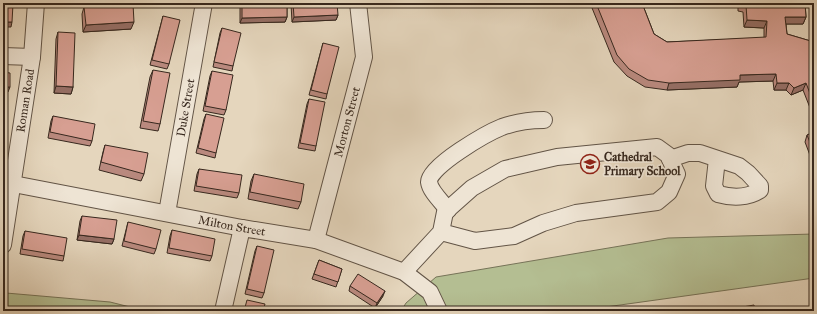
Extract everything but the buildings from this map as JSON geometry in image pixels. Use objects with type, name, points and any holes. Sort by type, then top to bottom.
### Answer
[{"type":"street","name":"Roman Road","points":[[3,245],[8,183],[32,57],[36,3]]},
{"type":"street","name":"Duke Street","points":[[167,213],[204,3]]},
{"type":"street","name":"Morton Street","points":[[316,240],[364,57],[358,3]]},
{"type":"street","points":[[3,56],[32,57]]},
{"type":"street","points":[[448,210],[430,187],[429,180],[432,172],[460,151],[501,128],[529,120],[544,120]]},
{"type":"street","points":[[404,272],[441,232],[445,212],[472,188],[505,169],[557,157],[657,147],[668,155],[677,174],[669,192],[657,202],[576,212],[543,223],[514,236],[475,241],[441,232]]},
{"type":"street","points":[[670,159],[688,153],[700,154],[717,159]]},
{"type":"street","name":"Milton Street","points":[[8,183],[242,228],[316,240],[404,272],[430,292],[439,311]]},
{"type":"street","points":[[223,311],[242,228]]},
{"type":"green space","points":[[814,234],[814,278],[577,311],[401,311],[406,303],[436,277],[668,238]]},
{"type":"green space","points":[[6,293],[110,302],[146,311],[3,311]]},
{"type":"place","name":"Cathedral Primary School","points":[[590,164]]}]
